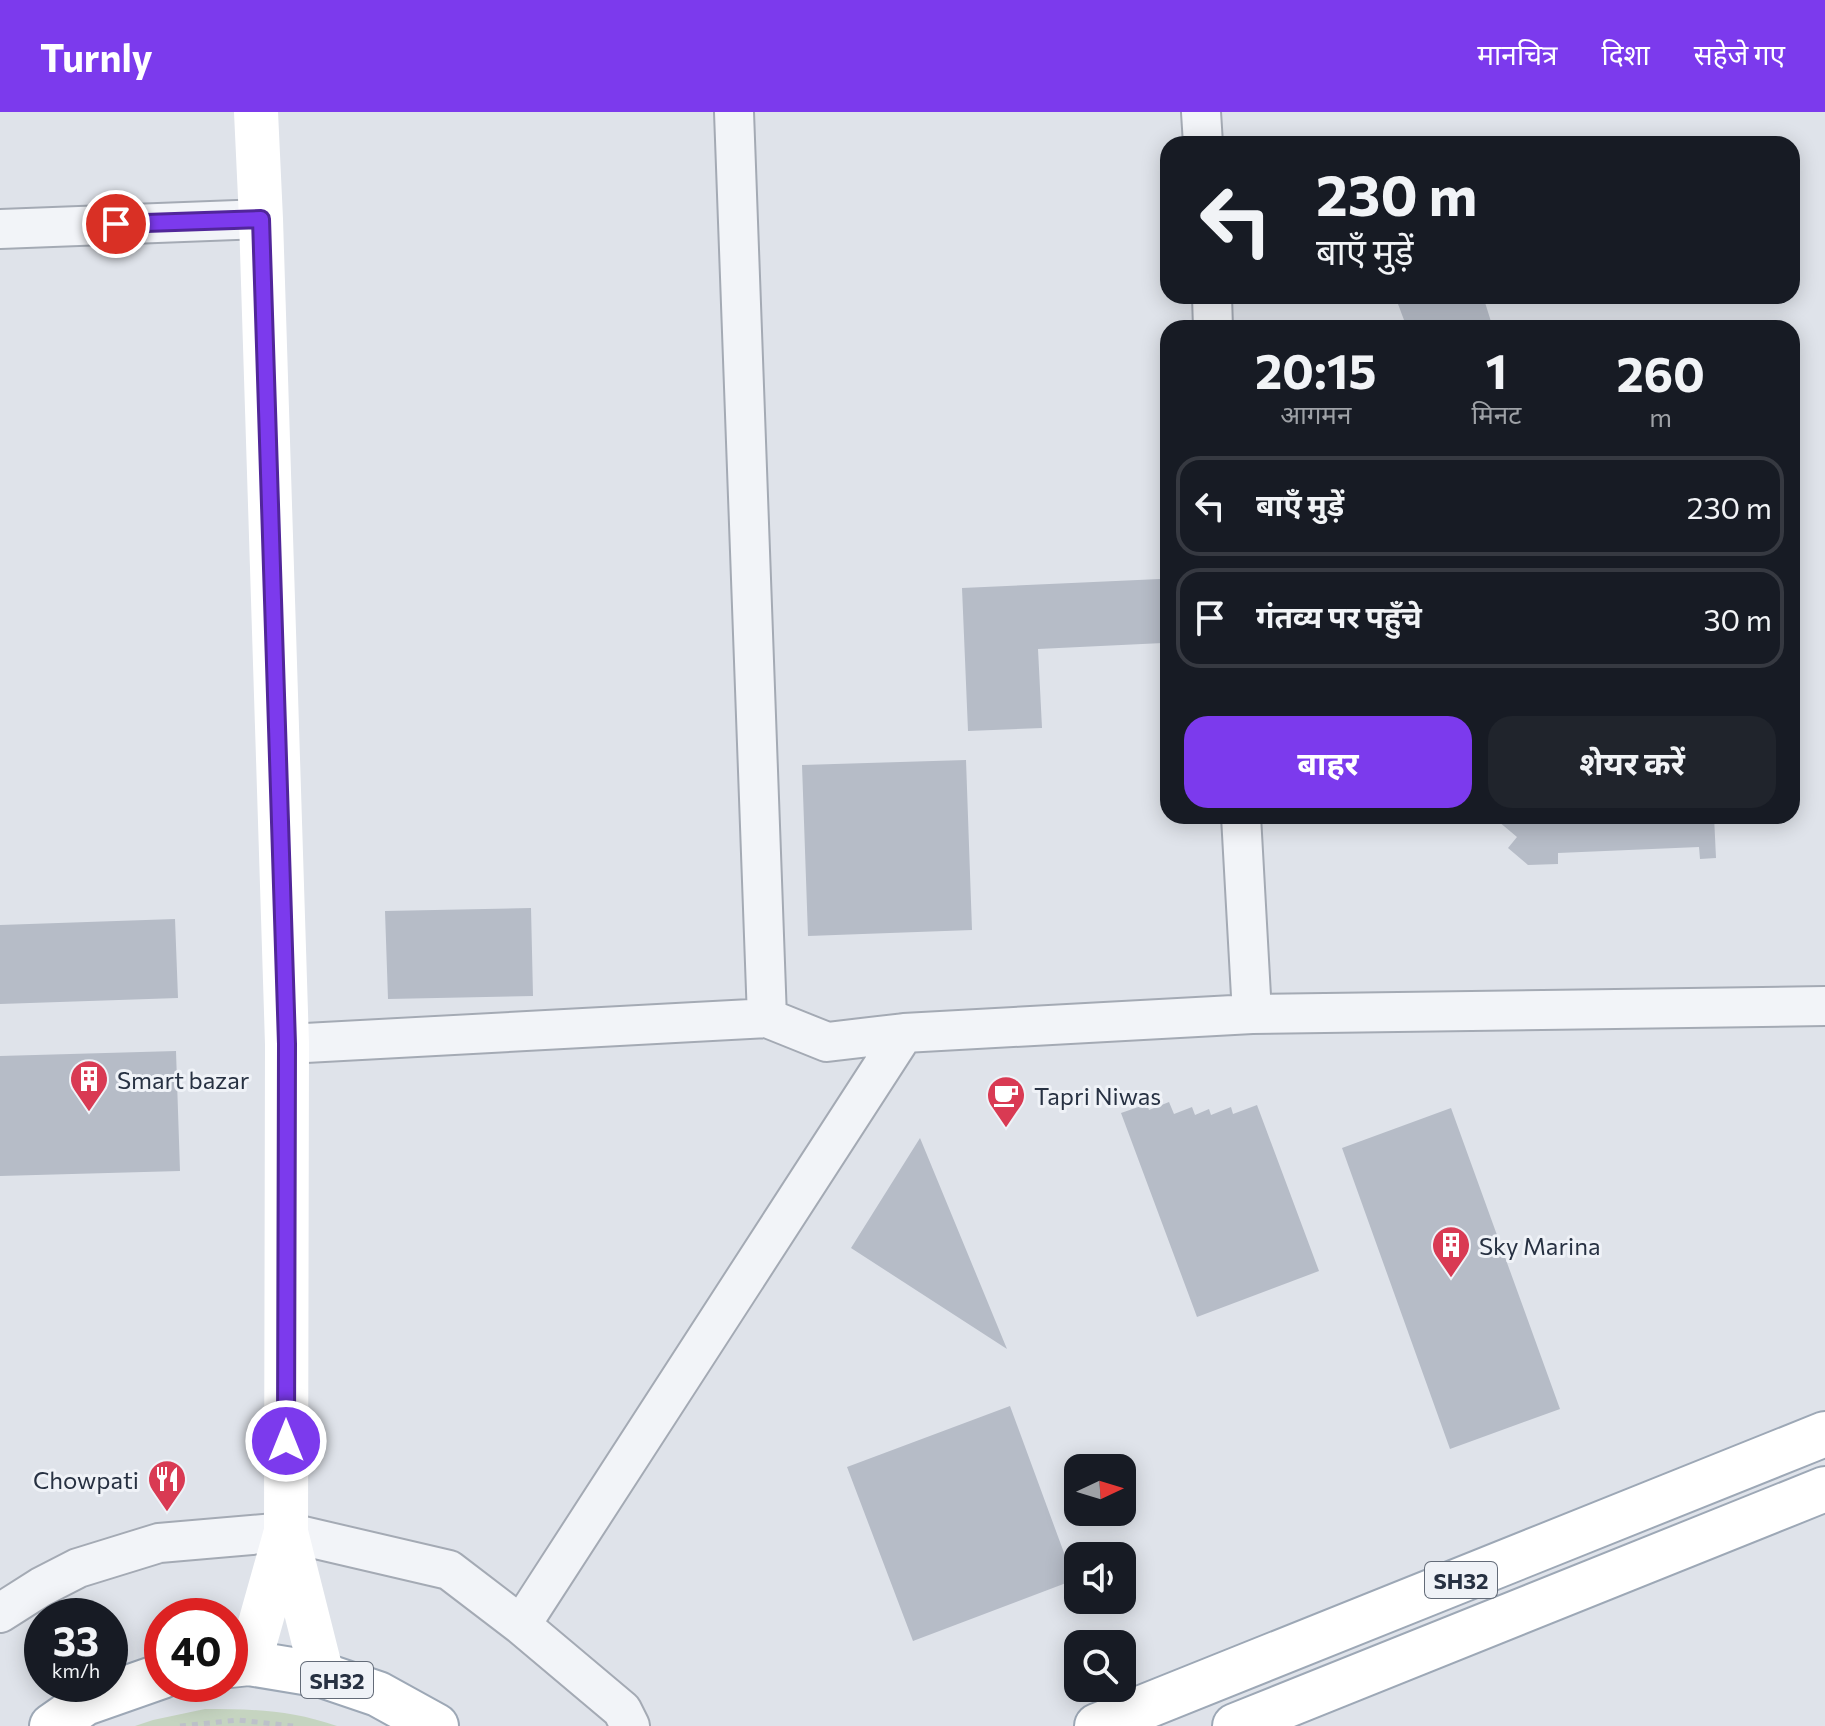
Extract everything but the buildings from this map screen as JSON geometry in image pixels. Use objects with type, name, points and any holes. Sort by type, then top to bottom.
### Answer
[{"type":"main road","points":[[256,112],[287,1044],[286,1532],[322,1675]]},
{"type":"main road","name":"SH32","points":[[1097,1726],[1825,1434]]},
{"type":"main road","name":"SH32","points":[[1235,1726],[1825,1489]]},
{"type":"main road","points":[[248,1639],[286,1532]]},
{"type":"main road","name":"SH32","points":[[248,1665],[322,1675],[378,1694],[436,1726]]},
{"type":"main road","points":[[52,1726],[85,1703],[144,1682]]},
{"type":"street","points":[[734,112],[767,1018]]},
{"type":"street","points":[[1201,112],[1202,136]]},
{"type":"street","points":[[0,229],[261,219]]},
{"type":"street","points":[[1241,824],[1252,1014]]},
{"type":"street","points":[[287,1044],[767,1018],[827,1042],[904,1033],[1252,1014],[1825,1006]]},
{"type":"street","points":[[521,1625],[904,1033]]},
{"type":"street","points":[[0,1613],[78,1568],[116,1555],[159,1543],[286,1532],[449,1570],[521,1625],[622,1710],[630,1726]]},
{"type":"path","points":[[180,1726],[238,1720],[290,1726]]},
{"type":"green space","points":[[205,1709],[271,1712],[337,1726],[135,1726]]},
{"type":"place","name":"Smart bazar","points":[[89,1113]]},
{"type":"place","name":"Tapri Niwas","points":[[1006,1129]]},
{"type":"place","name":"Sky Marina","points":[[1451,1279]]},
{"type":"place","name":"Chowpati","points":[[167,1513]]},
{"type":"route","points":[[116,224],[261,219],[287,1044],[286,1441]]}]
